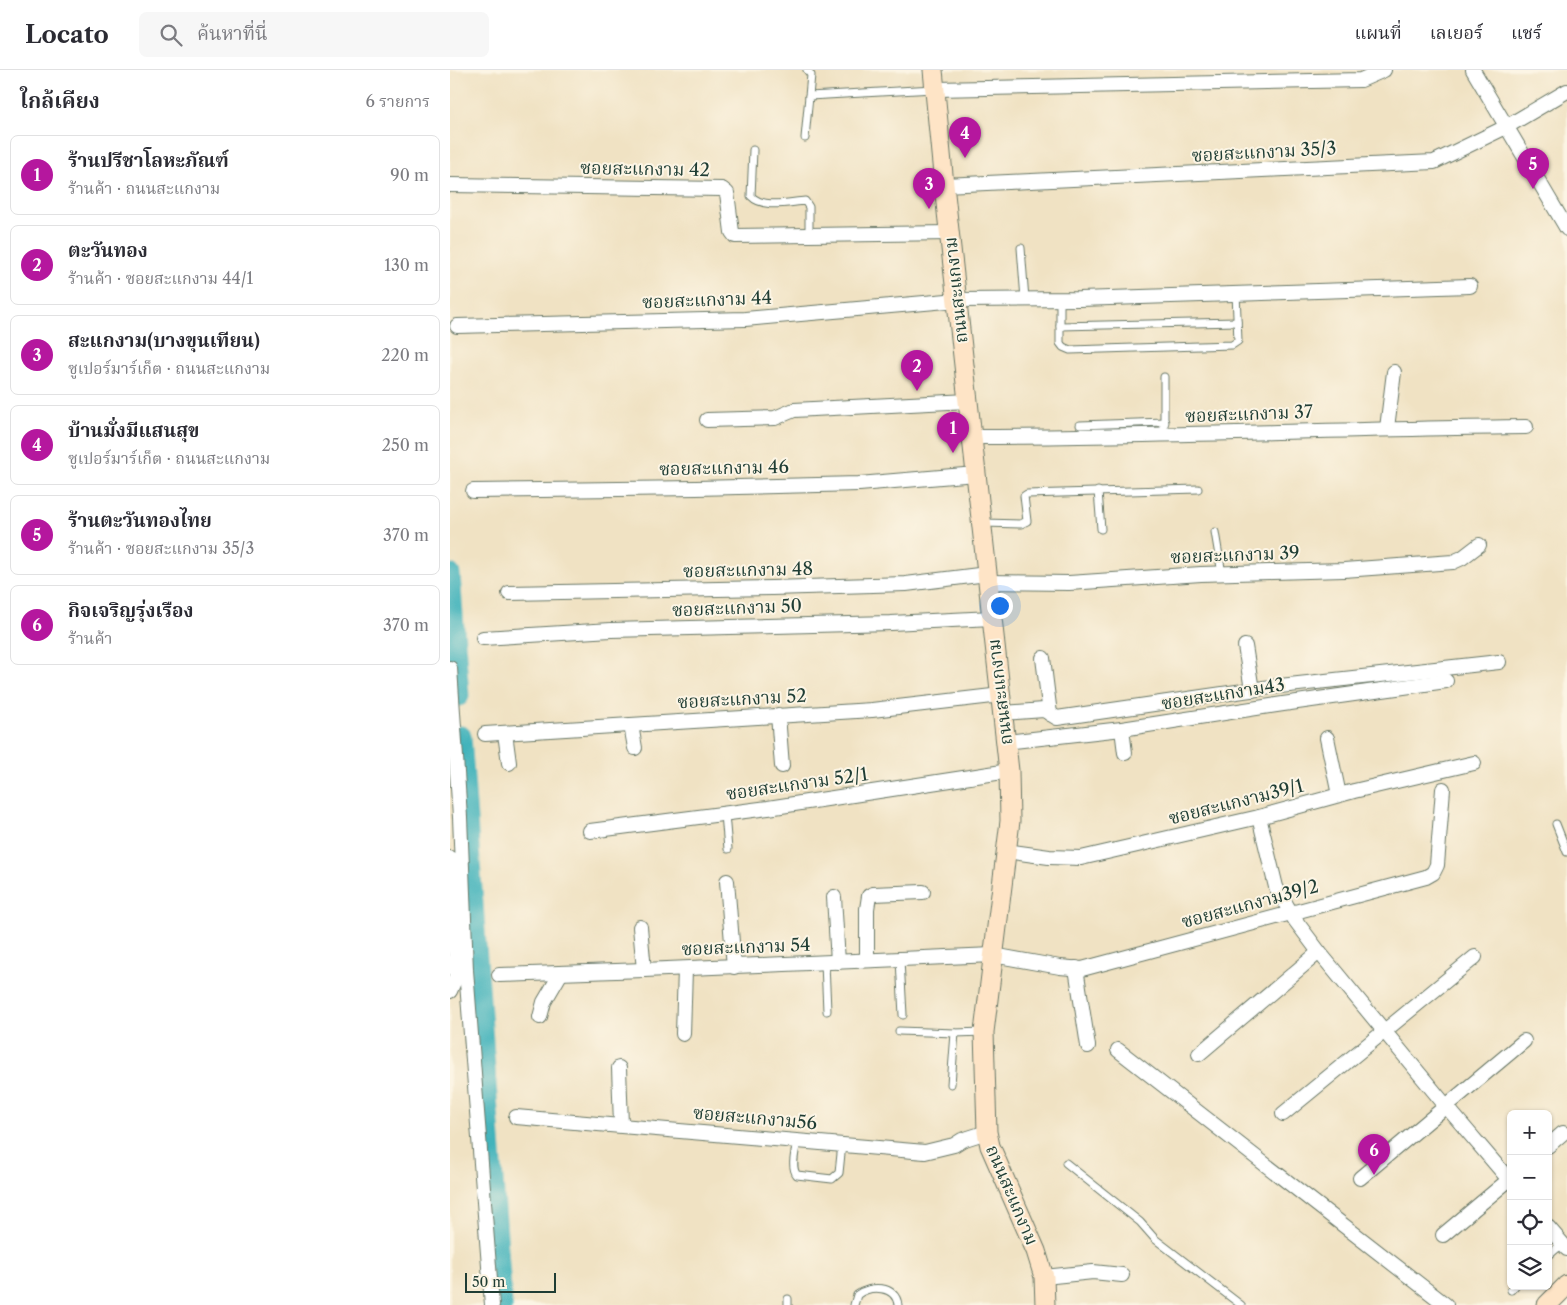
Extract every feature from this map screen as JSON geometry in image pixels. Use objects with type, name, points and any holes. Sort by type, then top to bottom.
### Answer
[{"type":"street","name":"ถนนสะแกงาม","points":[[933,70],[1009,771],[1010,821],[984,1032],[987,1132],[990,1146],[1036,1251],[1044,1277],[1045,1305]]},
{"type":"street","points":[[936,89],[1362,80],[1384,70]]},
{"type":"street","points":[[1473,70],[1567,229]]},
{"type":"street","name":"ซอยสะแกงาม 35/3","points":[[944,185],[1428,163],[1440,160],[1506,127],[1567,91]]},
{"type":"street","name":"ซอยสะแกงาม 42","points":[[450,185],[722,189],[727,193],[732,235],[809,236],[950,233]]},
{"type":"street","name":"ซอยสะแกงาม 44","points":[[457,326],[745,319],[958,300],[1060,299],[1470,286]]},
{"type":"street","points":[[1387,428],[1394,372]]},
{"type":"street","points":[[707,420],[775,418],[794,410],[968,401]]},
{"type":"street","name":"ซอยสะแกงาม 37","points":[[972,437],[1165,429],[1526,427]]},
{"type":"street","name":"ซอยสะแกงาม 46","points":[[473,491],[859,484],[976,474]]},
{"type":"street","name":"ซอยสะแกงาม 39","points":[[987,578],[1069,583],[1222,574],[1344,570],[1453,562],[1480,545]]},
{"type":"street","name":"ซอยสะแกงาม 48","points":[[510,593],[906,584],[987,578]]},
{"type":"street","name":"ซอยสะแกงาม 50","points":[[483,638],[611,630],[992,618]]},
{"type":"street","points":[[1245,646],[1252,690]]},
{"type":"street","points":[[1043,658],[1050,714]]},
{"type":"street","name":"ซอยสะแกงาม 52","points":[[485,734],[778,715],[1002,704],[1044,710],[1057,718],[1252,690],[1499,662]]},
{"type":"street","points":[[450,668],[460,817],[466,970],[492,1305]]},
{"type":"street","name":"ซอยสะแกงาม43","points":[[1006,742],[1122,730],[1446,680]]},
{"type":"street","points":[[778,715],[782,766]]},
{"type":"street","points":[[631,725],[635,748]]},
{"type":"street","points":[[1122,730],[1125,753]]},
{"type":"street","points":[[505,733],[509,763]]},
{"type":"street","points":[[1327,738],[1339,795]]},
{"type":"street","name":"ซอยสะแกงาม39/1","points":[[1006,851],[1049,858],[1081,858],[1258,817],[1339,795],[1474,763]]},
{"type":"street","name":"ซอยสะแกงาม 52/1","points":[[590,831],[725,814],[1009,771]]},
{"type":"street","name":"ซอยสะแกงาม39/2","points":[[993,956],[1082,969],[1426,876],[1433,872],[1437,865],[1443,789]]},
{"type":"street","points":[[1258,817],[1276,887],[1291,912],[1320,952],[1446,1106],[1507,1177]]},
{"type":"street","points":[[450,858],[456,977],[450,991]]},
{"type":"street","points":[[727,881],[734,967]]},
{"type":"street","points":[[867,960],[866,909],[869,896],[873,894],[923,892]]},
{"type":"street","points":[[831,963],[834,897]]},
{"type":"street","points":[[640,927],[644,970]]},
{"type":"street","points":[[1199,1054],[1320,952]]},
{"type":"street","name":"ซอยสะแกงาม 54","points":[[499,974],[685,969],[993,956]]},
{"type":"street","points":[[1283,1114],[1475,957]]},
{"type":"street","points":[[1076,968],[1088,1046]]},
{"type":"street","points":[[683,1034],[685,969]]},
{"type":"street","points":[[540,1017],[544,1002],[562,973]]},
{"type":"street","points":[[1360,1178],[1524,1041]]},
{"type":"street","points":[[1118,1050],[1446,1305]]},
{"type":"street","points":[[619,1068],[621,1125]]},
{"type":"street","name":"ซอยสะแกงาม56","points":[[516,1117],[925,1152],[954,1145],[962,1140],[987,1132]]},
{"type":"street","points":[[1552,1143],[1563,1134]]},
{"type":"street","points":[[1443,1235],[1507,1182]]},
{"type":"street","points":[[1552,1231],[1565,1244]]},
{"type":"street","points":[[1044,1277],[1093,1272],[1122,1275]]},
{"type":"street","points":[[1547,1305],[1567,1286]]},
{"type":"lane","points":[[806,138],[811,75],[807,70]]},
{"type":"lane","points":[[809,96],[936,89]]},
{"type":"lane","points":[[752,150],[751,196],[756,202],[763,204],[805,201],[809,207],[809,236]]},
{"type":"lane","points":[[1021,248],[1025,299]]},
{"type":"lane","points":[[1060,299],[1060,343],[1063,347],[1070,350],[1232,345],[1238,341],[1236,293]]},
{"type":"lane","points":[[1060,326],[1237,322]]},
{"type":"lane","points":[[1080,425],[1165,429],[1164,377]]},
{"type":"lane","points":[[981,523],[1021,524],[1027,521],[1024,496],[1027,494],[1198,488]]},
{"type":"lane","points":[[1098,491],[1101,529]]},
{"type":"lane","points":[[1215,532],[1222,574]]},
{"type":"lane","points":[[725,814],[728,849]]},
{"type":"lane","points":[[1556,824],[1567,852]]},
{"type":"lane","points":[[900,960],[903,1015]]},
{"type":"lane","points":[[826,1012],[831,963]]},
{"type":"lane","points":[[899,1031],[984,1032]]},
{"type":"lane","points":[[951,1084],[955,1033]]},
{"type":"lane","points":[[797,1140],[794,1172],[797,1175],[832,1179],[839,1173],[842,1144]]},
{"type":"lane","points":[[1066,1163],[1140,1222],[1155,1239],[1241,1305]]},
{"type":"lane","points":[[1552,1253],[1565,1244]]},
{"type":"lane","points":[[854,1305],[857,1295],[870,1288],[885,1289],[895,1297],[898,1305]]},
{"type":"waterway","points":[[450,574],[459,696]]},
{"type":"waterway","points":[[461,736],[502,1305]]},
{"type":"place","name":"บ้านมั่งมีแสนสุข","points":[[965,158]]},
{"type":"place","name":"ร้านตะวันทองไทย","points":[[1533,189]]},
{"type":"place","name":"สะแกงาม(บางขุนเทียน)","points":[[929,209]]},
{"type":"place","name":"ตะวันทอง","points":[[917,391]]},
{"type":"place","name":"ร้านปรีชาโลหะภัณฑ์","points":[[953,453]]},
{"type":"place","name":"กิจเจริญรุ่งเรือง","points":[[1374,1175]]}]
